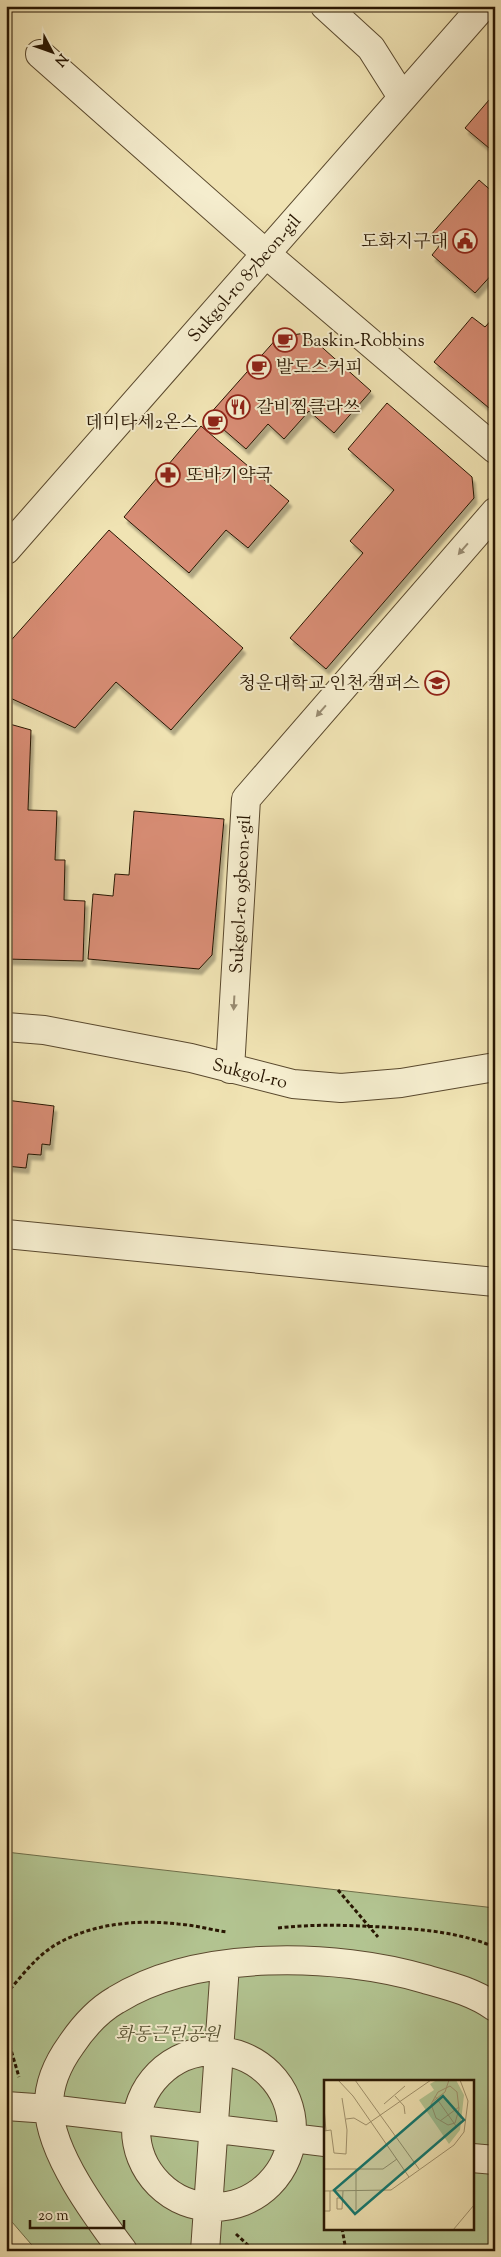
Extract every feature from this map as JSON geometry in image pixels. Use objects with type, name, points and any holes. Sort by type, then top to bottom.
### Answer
[{"type":"street","name":"Sukgol-ro 87beon-gil","points":[[6,550],[483,6]]},
{"type":"street","points":[[328,7],[371,48],[402,97]]},
{"type":"street","points":[[40,54],[265,253],[495,449]]},
{"type":"street","name":"Sukgol-ro 95beon-gil","points":[[230,1069],[246,799],[495,512]]},
{"type":"street","name":"Sukgol-ro","points":[[6,1027],[44,1030],[191,1058],[293,1084],[341,1088],[401,1083],[495,1067]]},
{"type":"street","points":[[6,1234],[495,1282]]},
{"type":"street","points":[[29,2107],[54,2077],[63,2055],[94,2016],[116,2000],[154,1982],[200,1969],[264,1961],[308,1960],[380,1968],[452,1986],[481,1998],[495,2007]]},
{"type":"street","points":[[205,2251],[226,1965]]},
{"type":"street","points":[[220,2051],[250,2060],[265,2070],[278,2084],[287,2101],[292,2120],[291,2139],[286,2158],[277,2175],[263,2190],[247,2200],[228,2206],[208,2207],[190,2204],[174,2197],[160,2186],[149,2173],[140,2157],[136,2140],[136,2120],[140,2104],[148,2087],[160,2072],[176,2060],[194,2054],[220,2051]]},
{"type":"street","points":[[29,2107],[324,2142]]},
{"type":"street","points":[[29,2107],[57,2143],[76,2182],[123,2251]]},
{"type":"street","points":[[474,2158],[495,2160]]},
{"type":"path","points":[[338,1890],[380,1940]]},
{"type":"path","points":[[6,2033],[29,2107]]},
{"type":"path","points":[[342,2230],[346,2251]]},
{"type":"green space","name":"화동근린공원","points":[[6,1852],[495,1908],[495,2251],[37,2251],[6,2215]]},
{"type":"building","points":[[495,93],[495,153],[465,128]]},
{"type":"building","name":"도화지구대","points":[[479,180],[495,194],[495,271],[475,293],[432,255],[440,245],[430,236]]},
{"type":"building","points":[[495,316],[495,413],[434,362],[472,317],[485,327]]},
{"type":"building","points":[[306,333],[371,391],[334,433],[309,411],[284,439],[268,424],[246,449],[208,416],[278,337]]},
{"type":"building","points":[[387,403],[472,477],[474,498],[326,669],[290,638],[363,553],[350,541],[394,490],[348,449]]},
{"type":"building","points":[[201,426],[289,501],[248,548],[226,530],[189,573],[124,517]]},
{"type":"building","points":[[109,530],[243,648],[171,730],[116,682],[75,728],[6,696],[6,646]]},
{"type":"building","points":[[6,723],[31,730],[28,810],[57,811],[55,860],[65,860],[64,900],[85,901],[83,961],[6,959]]},
{"type":"building","points":[[134,811],[224,819],[212,955],[199,969],[88,959],[93,894],[113,896],[115,874],[129,875]]},
{"type":"building","points":[[6,1100],[54,1106],[50,1145],[42,1144],[41,1155],[28,1154],[26,1168],[6,1166]]},
{"type":"place","name":"도화지구대","points":[[465,241]]},
{"type":"place","name":"Baskin-Robbins","points":[[285,340]]},
{"type":"place","name":"발도스커피","points":[[259,367]]},
{"type":"place","name":"갈비찜클라쓰","points":[[238,407]]},
{"type":"place","name":"데미타세2온스","points":[[215,422]]},
{"type":"place","name":"또바기약국","points":[[168,475]]},
{"type":"place","name":"청운대학교 인천 캠퍼스","points":[[437,683]]}]
